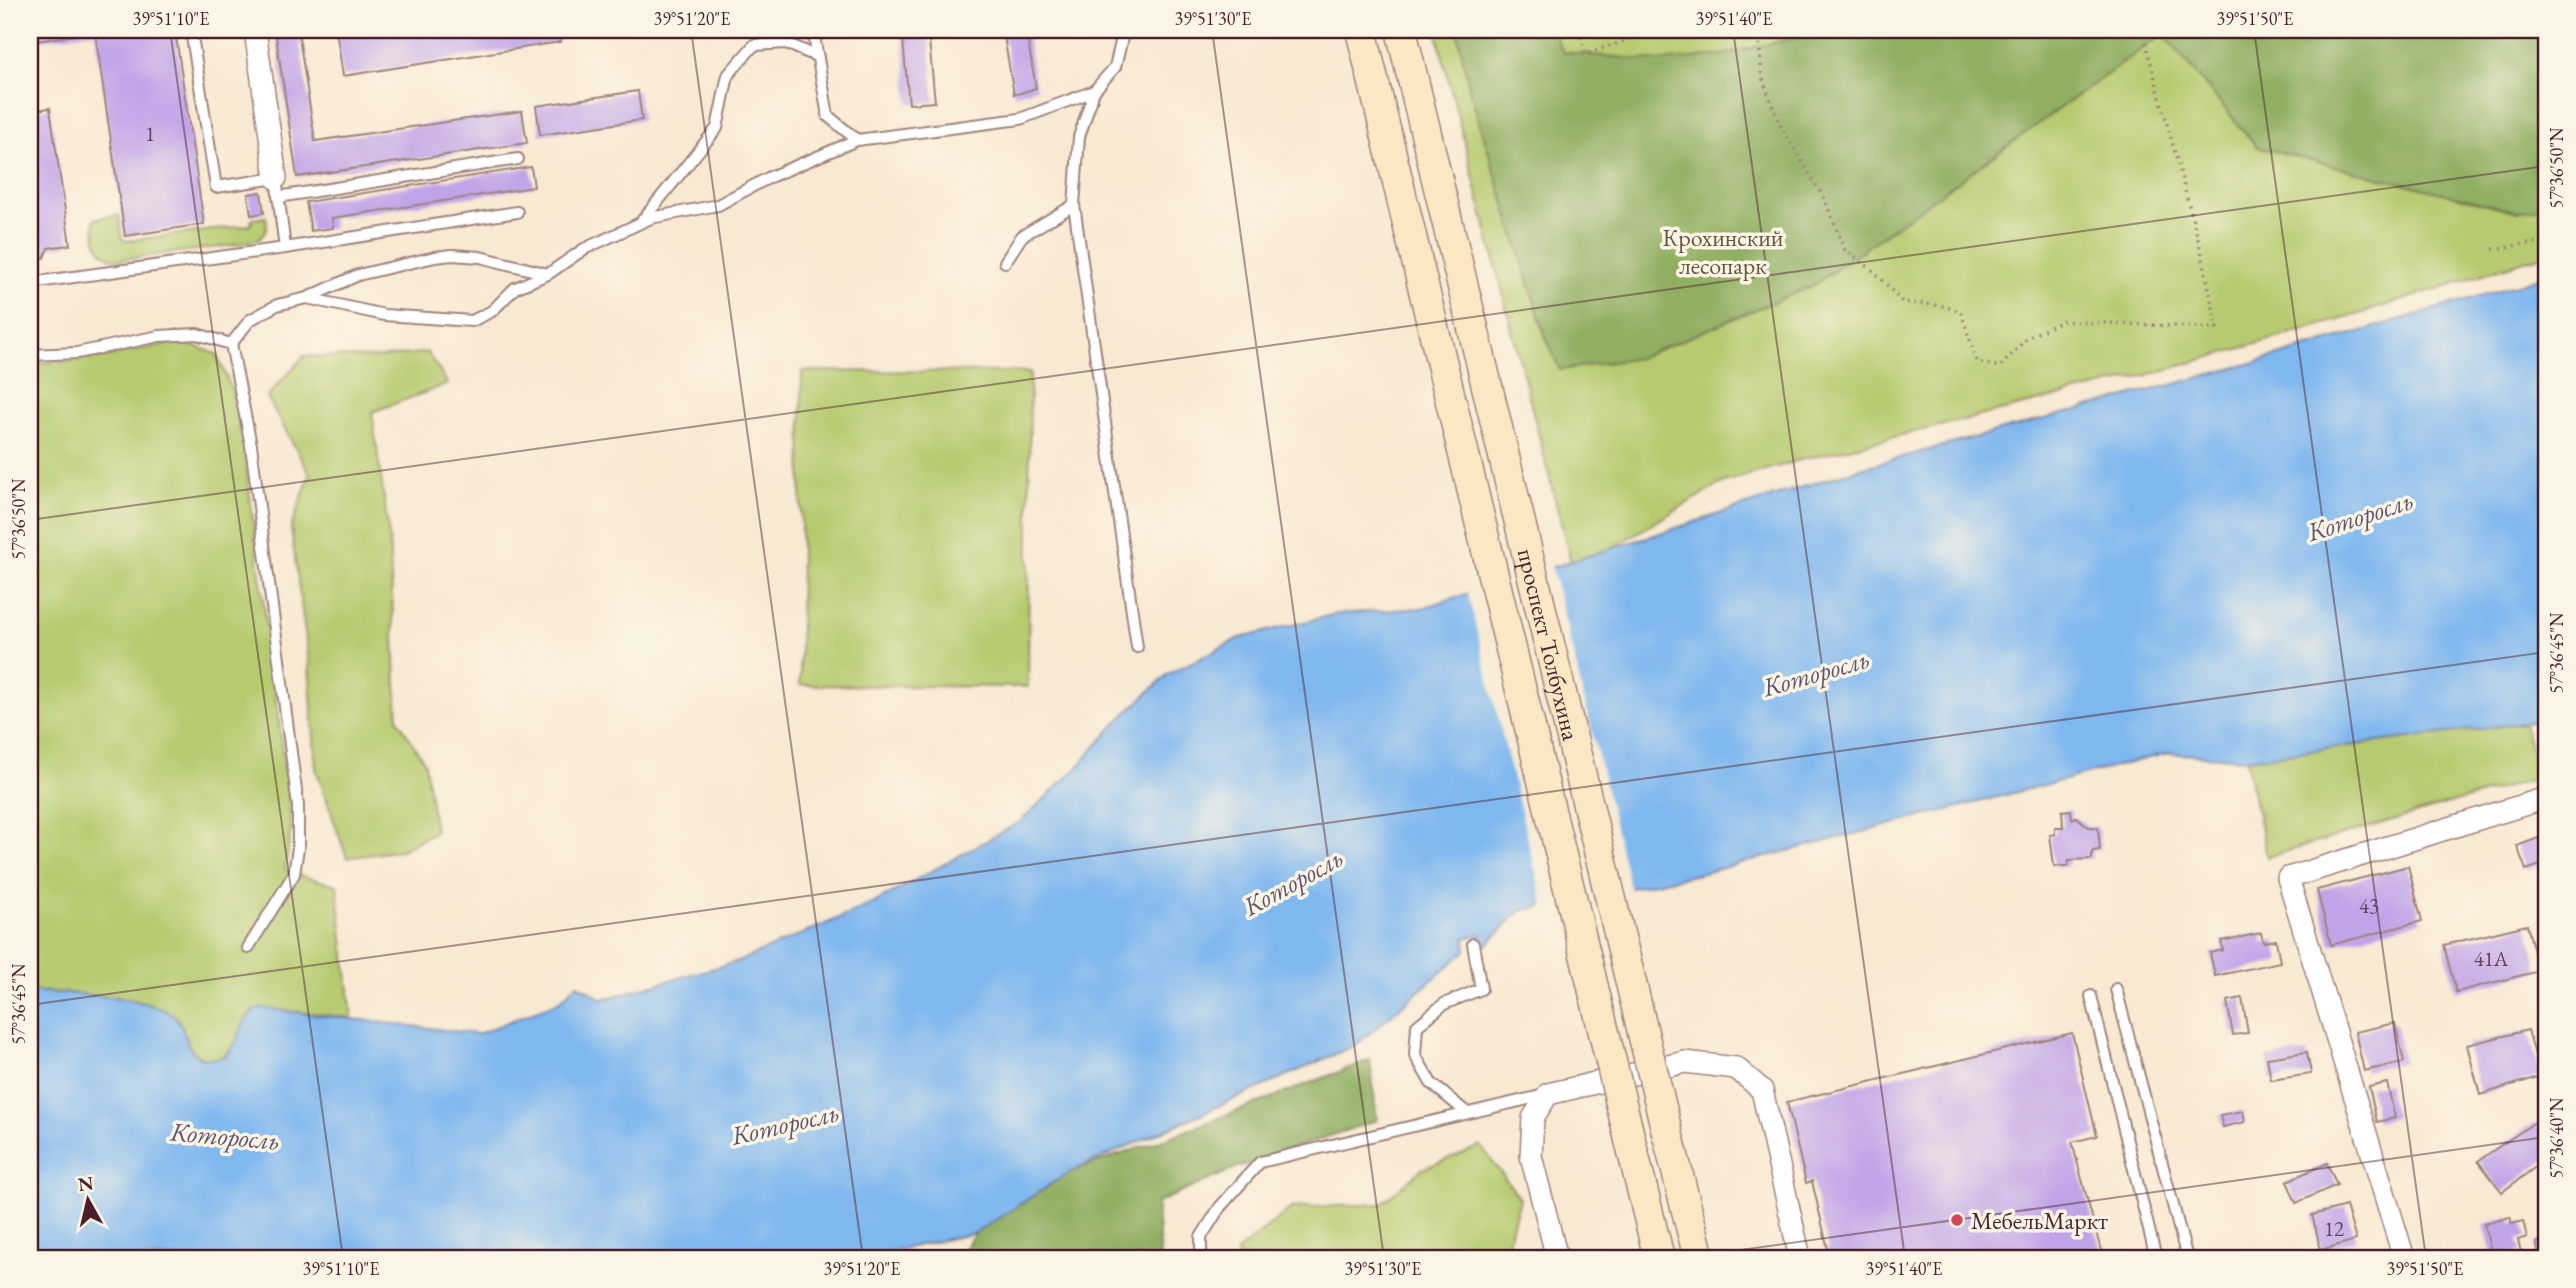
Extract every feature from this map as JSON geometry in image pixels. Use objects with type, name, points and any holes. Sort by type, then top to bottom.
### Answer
[{"type":"main road","name":"проспект Толбухина","points":[[1361,30],[1659,1258]]},
{"type":"main road","name":"проспект Толбухина","points":[[1401,30],[1699,1258]]},
{"type":"street","points":[[256,30],[277,187]]},
{"type":"street","points":[[2404,1258],[2288,878],[2546,797]]},
{"type":"street","points":[[1557,1258],[1531,1157],[1533,1118],[1548,1094],[1685,1062],[1736,1068],[1762,1090],[1800,1258]]},
{"type":"lane","points":[[191,30],[216,187],[277,187],[518,159]]},
{"type":"lane","points":[[813,30],[828,116],[857,140]]},
{"type":"lane","points":[[1124,30],[1115,67],[1094,91],[1079,137],[1074,205],[1137,648]]},
{"type":"lane","points":[[641,223],[717,128],[728,75],[754,46],[786,43],[818,57]]},
{"type":"lane","points":[[307,298],[384,315],[472,321],[492,311],[515,288],[548,274],[584,249],[651,218],[718,205],[770,177],[857,140],[1020,119],[1094,91]]},
{"type":"lane","points":[[277,187],[285,248]]},
{"type":"lane","points":[[1005,262],[1022,236],[1074,205]]},
{"type":"lane","points":[[30,283],[285,248],[517,212]]},
{"type":"lane","points":[[231,344],[250,320],[277,305],[307,298],[358,275],[452,255],[480,257],[548,274]]},
{"type":"lane","points":[[30,355],[77,353],[159,335],[197,334],[231,344]]},
{"type":"lane","points":[[231,344],[253,458],[299,829],[294,874],[248,947]]},
{"type":"lane","points":[[1467,1113],[1431,1083],[1415,1055],[1417,1026],[1444,1004],[1480,989],[1474,944]]},
{"type":"lane","points":[[2116,989],[2188,1258]]},
{"type":"lane","points":[[2091,996],[2156,1258]]},
{"type":"lane","points":[[1200,1258],[1201,1237],[1220,1208],[1260,1163],[1548,1094]]},
{"type":"path","points":[[1578,30],[1586,54],[1657,30]]},
{"type":"path","points":[[1758,30],[1762,77],[1779,123],[1824,198],[1844,250],[1875,272],[1902,302],[1944,306],[1961,312],[1977,362],[2000,367],[2027,338],[2062,321],[2217,328],[2202,254],[2142,30]]},
{"type":"path","points":[[2493,249],[2546,241]]},
{"type":"green space","name":"Крохинский лесопарк","points":[[1436,30],[2546,30],[2546,254],[2356,315],[2159,372],[1800,460],[1724,482],[1573,570]]},
{"type":"green space","points":[[1457,30],[1552,30],[1563,52],[1659,61],[1722,55],[1829,30],[2546,30],[2546,207],[2518,212],[2257,147],[2163,34],[1814,285],[1639,358],[1560,370],[1546,338],[1470,92]]},
{"type":"green space","points":[[119,215],[122,239],[125,241],[251,225],[252,219],[266,217],[267,226],[258,240],[117,260],[100,249],[94,219]]},
{"type":"green space","points":[[180,341],[217,354],[232,391],[243,441],[289,800],[291,830],[285,869],[294,874],[337,885],[352,1018],[261,1008],[235,1045],[217,1058],[205,1058],[191,1050],[178,1020],[159,1007],[104,996],[30,991],[30,362],[87,359]]},
{"type":"green space","points":[[427,352],[448,384],[372,412],[389,536],[398,720],[425,763],[435,832],[401,850],[347,858],[316,769],[309,663],[291,528],[310,474],[267,397],[304,356],[378,358]]},
{"type":"green space","points":[[802,371],[1030,372],[1028,687],[800,685]]},
{"type":"green space","points":[[2524,723],[2537,778],[2267,857],[2246,759]]},
{"type":"green space","points":[[1370,1060],[1377,1120],[1238,1167],[1157,1203],[1160,1258],[958,1258],[975,1233],[1072,1171],[1162,1140]]},
{"type":"green space","points":[[1481,1146],[1520,1199],[1505,1252],[1464,1258],[1238,1258],[1237,1252],[1291,1208],[1381,1204],[1422,1169]]},
{"type":"water","name":"Которосль","points":[[2546,276],[2546,718],[2246,759],[2168,753],[1703,873],[1520,911],[1484,948],[1481,934],[1465,938],[1466,951],[1356,1045],[1072,1171],[975,1233],[860,1258],[30,1258],[30,991],[104,996],[160,1008],[179,1021],[192,1051],[206,1059],[226,1055],[236,1042],[247,1018],[261,1008],[478,1034],[560,1001],[577,984],[603,999],[739,961],[872,904],[1020,822],[1076,769],[1118,721],[1168,674],[1240,638],[1336,614],[1422,608],[1861,468],[2275,357]]},
{"type":"pier","points":[[1551,564],[1631,892],[1545,910],[1467,590]]},
{"type":"building","points":[[30,30],[175,30],[204,224],[125,236],[95,32],[30,42]]},
{"type":"building","points":[[275,30],[298,30],[315,141],[522,111],[527,143],[297,177]]},
{"type":"building","points":[[336,30],[559,30],[560,42],[343,76]]},
{"type":"building","points":[[902,30],[928,30],[935,102],[909,104]]},
{"type":"building","points":[[1003,30],[1026,30],[1036,88],[1014,95]]},
{"type":"building","points":[[638,91],[642,120],[540,135],[536,106]]},
{"type":"building","points":[[50,108],[70,245],[48,248],[44,258],[39,259],[30,253],[30,111]]},
{"type":"building","points":[[531,167],[534,187],[332,218],[333,228],[311,231],[306,202]]},
{"type":"building","points":[[261,192],[264,213],[251,215],[248,194]]},
{"type":"building","points":[[2071,810],[2072,819],[2076,817],[2089,827],[2098,827],[2100,850],[2092,851],[2092,859],[2069,860],[2068,866],[2054,866],[2050,835],[2055,834],[2055,827],[2063,827],[2062,811]]},
{"type":"building","points":[[2546,835],[2546,863],[2526,870],[2517,846]]},
{"type":"building","points":[[2408,866],[2422,921],[2331,945],[2317,890]]},
{"type":"building","points":[[2527,925],[2539,971],[2456,992],[2444,945]]},
{"type":"building","points":[[2261,933],[2263,942],[2276,940],[2280,962],[2215,976],[2210,953],[2223,950],[2221,941]]},
{"type":"building","points":[[2242,998],[2248,1033],[2233,1035],[2227,1001]]},
{"type":"building","points":[[2395,1023],[2404,1062],[2364,1071],[2355,1032]]},
{"type":"building","points":[[2528,1030],[2541,1076],[2480,1095],[2467,1045]]},
{"type":"building","points":[[2072,1033],[2097,1136],[2072,1142],[2103,1258],[1830,1258],[1812,1181],[1806,1183],[1787,1102]]},
{"type":"building","points":[[2307,1052],[2311,1074],[2271,1080],[2267,1058]]},
{"type":"building","points":[[2387,1083],[2395,1118],[2377,1122],[2369,1087]]},
{"type":"building","points":[[2243,1111],[2245,1122],[2223,1127],[2220,1115]]},
{"type":"building","points":[[2535,1122],[2546,1137],[2546,1159],[2502,1192],[2478,1161]]},
{"type":"building","points":[[2327,1163],[2337,1185],[2296,1203],[2287,1181]]},
{"type":"building","points":[[2346,1206],[2356,1240],[2321,1250],[2312,1215]]},
{"type":"building","points":[[2510,1217],[2512,1224],[2523,1221],[2527,1237],[2518,1240],[2521,1252],[2493,1258],[2484,1224]]},
{"type":"building","points":[[2546,1240],[2546,1258],[2540,1258],[2536,1243]]},
{"type":"place","name":"МебельМаркт","points":[[1957,1220]]}]
